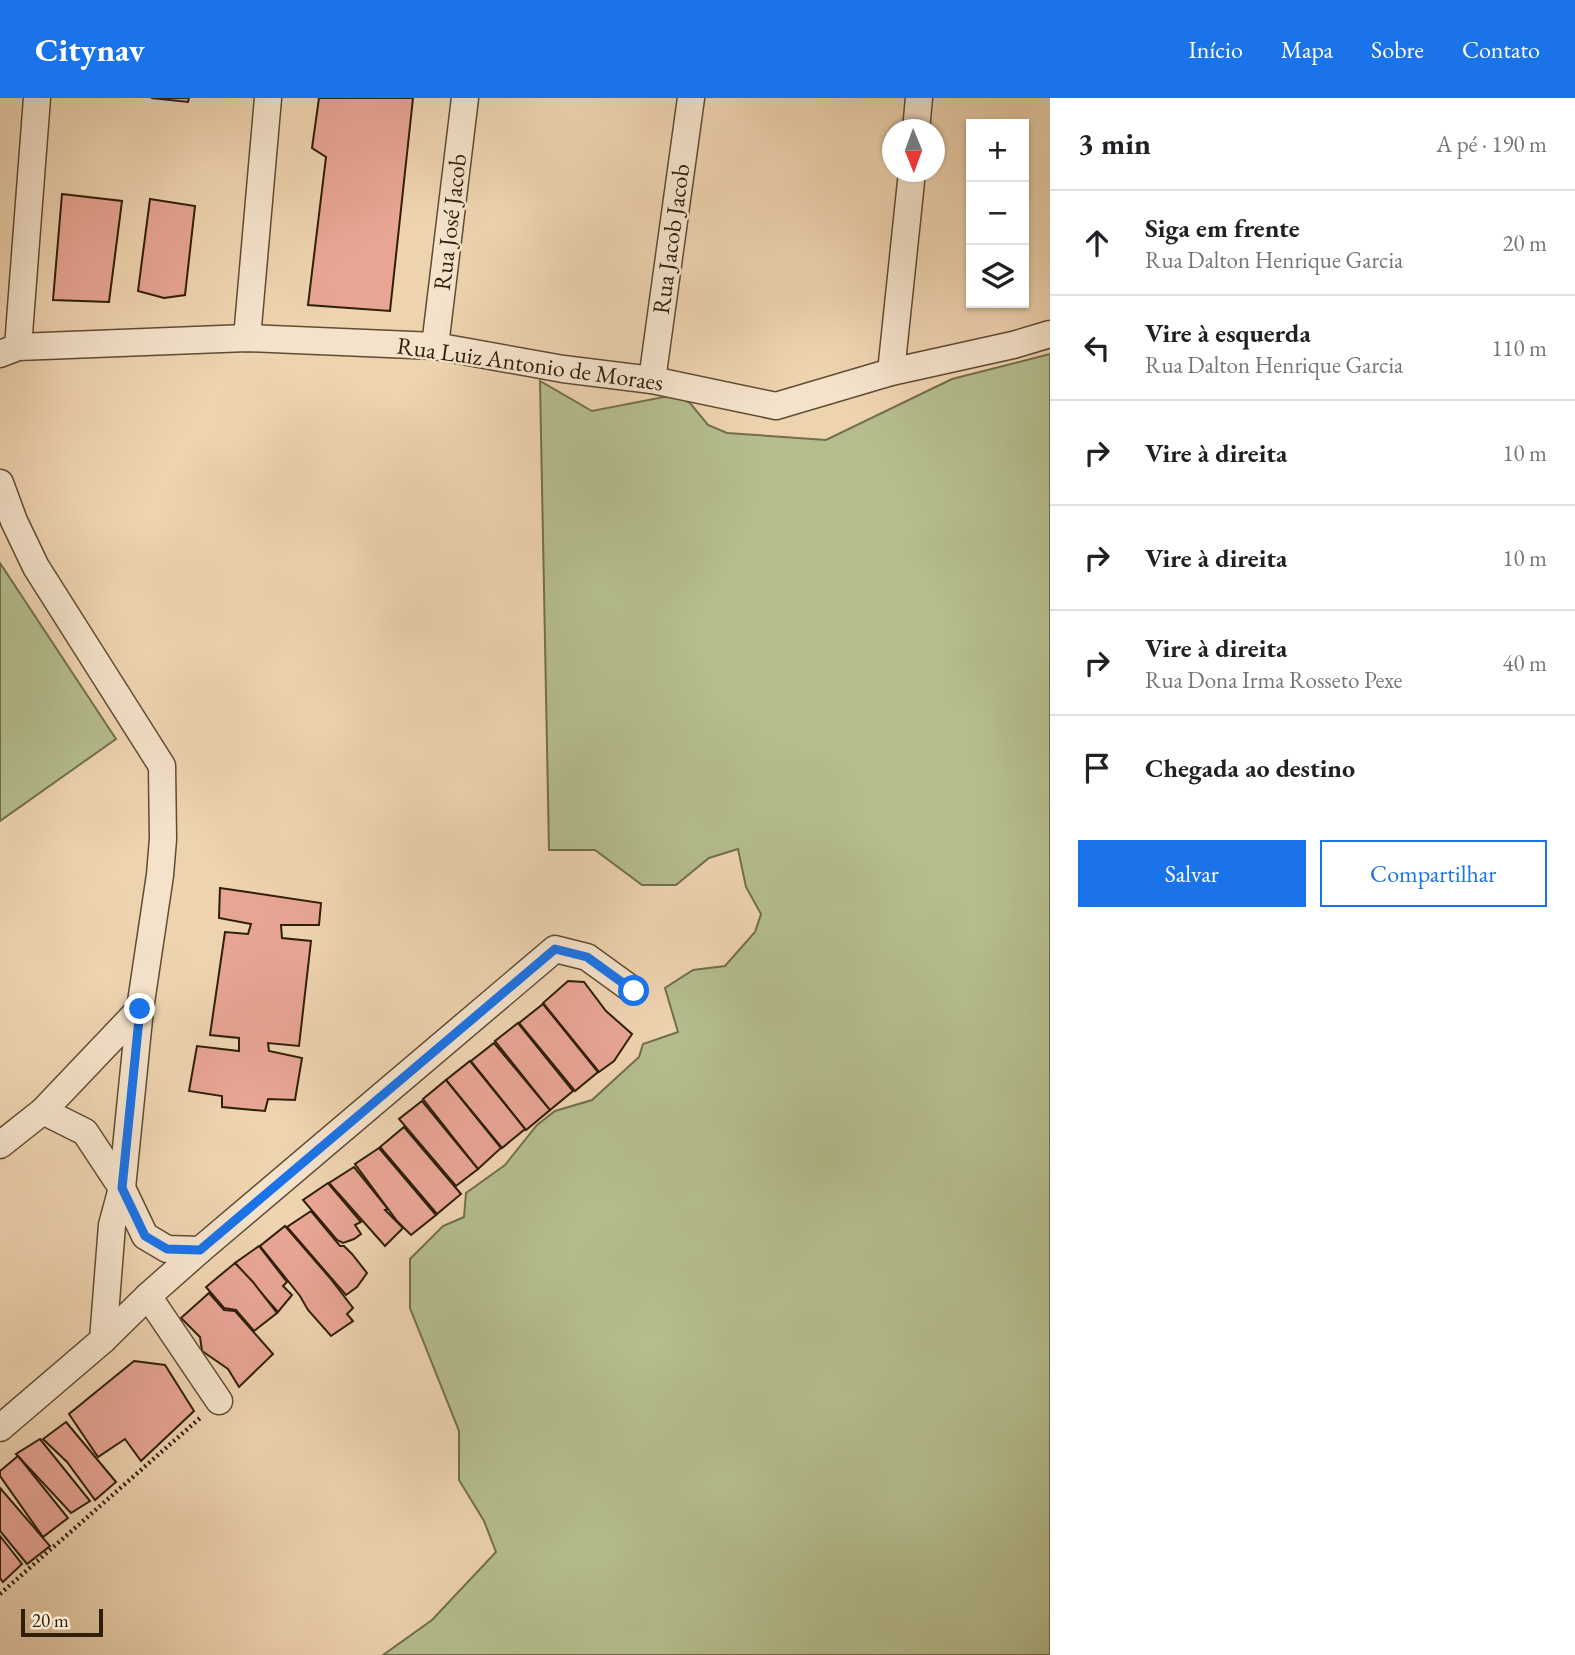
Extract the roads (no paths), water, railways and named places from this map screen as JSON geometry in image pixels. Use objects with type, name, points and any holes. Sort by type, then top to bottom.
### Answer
[{"type":"street","points":[[9,351],[37,98]]},
{"type":"street","points":[[247,338],[268,98]]},
{"type":"street","name":"Rua José Jacob","points":[[435,346],[465,98]]},
{"type":"street","name":"Rua Jacob Jacob","points":[[652,380],[691,98]]},
{"type":"street","points":[[917,119],[919,98]]},
{"type":"street","points":[[891,372],[911,182]]},
{"type":"street","name":"Rua Luiz Antonio de Moraes","points":[[9,351],[247,338],[435,346],[563,369],[652,380],[776,407],[891,372],[1050,334]]},
{"type":"street","points":[[0,483],[14,521],[36,567],[162,766],[163,839],[160,875],[140,1009],[122,1188],[112,1225],[103,1340]]},
{"type":"street","points":[[0,1428],[103,1340],[200,1250],[555,949],[587,957],[634,991]]},
{"type":"street","points":[[0,1144],[43,1111],[140,1009]]},
{"type":"street","points":[[43,1111],[85,1132],[122,1188],[145,1236],[167,1249],[200,1250]]},
{"type":"street","points":[[148,1296],[219,1401]]}]
